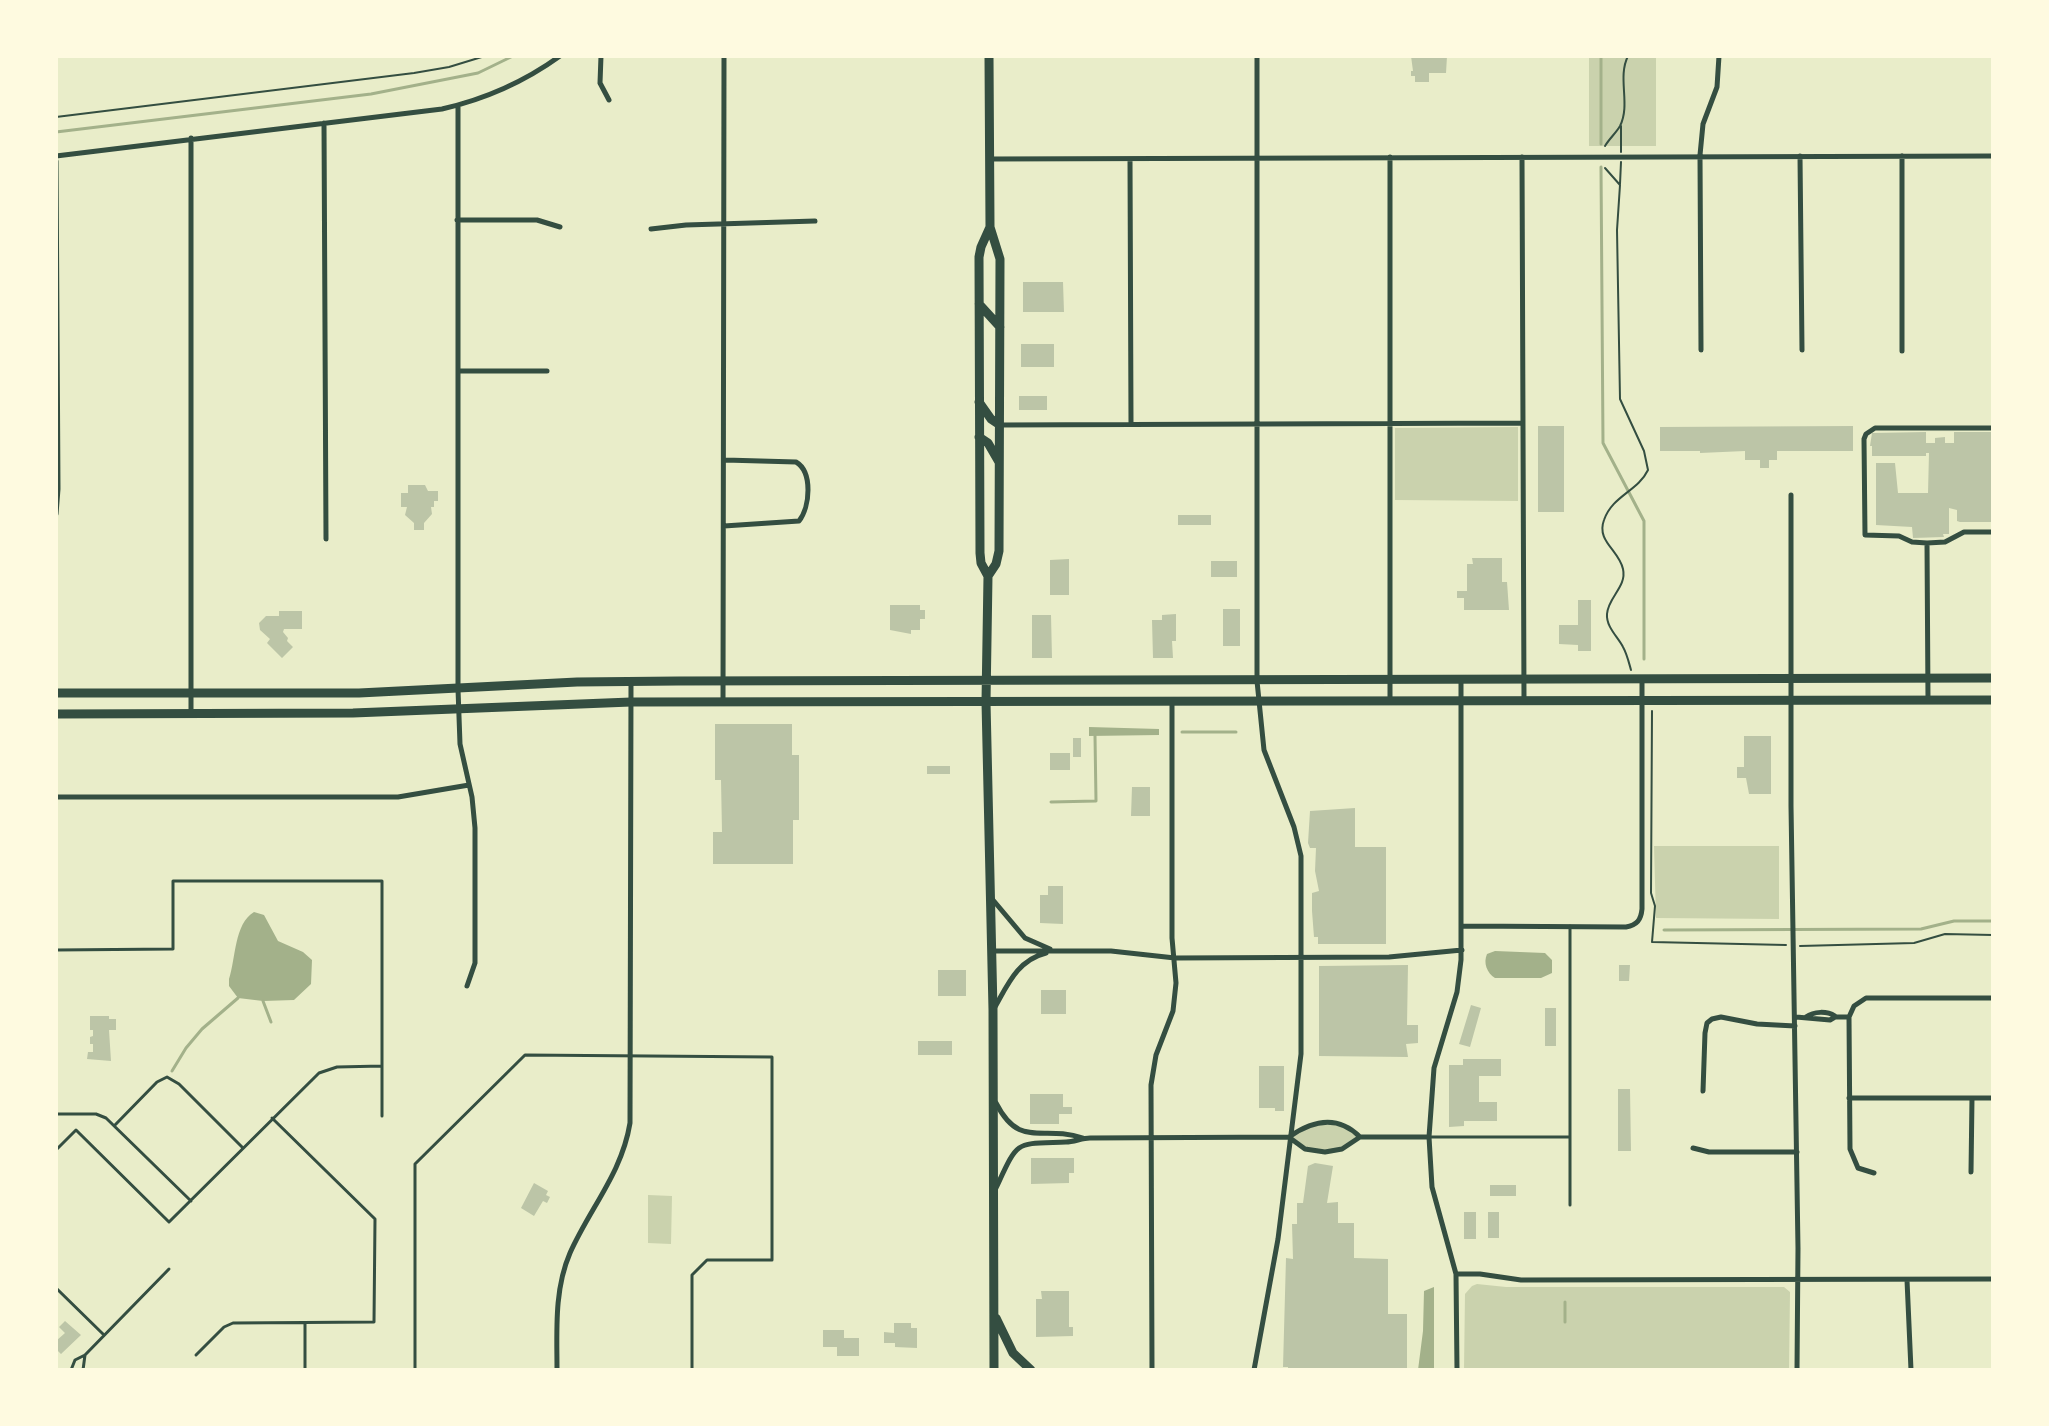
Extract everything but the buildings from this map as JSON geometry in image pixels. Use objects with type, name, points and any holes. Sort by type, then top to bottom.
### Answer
[{"type":"main road","points":[[989,56],[990,227],[999,256],[1001,465],[999,555],[988,576],[986,681],[993,1010],[994,1370]]},
{"type":"main road","points":[[988,576],[980,553],[979,304],[980,252],[990,227]]},
{"type":"main road","points":[[979,304],[1000,327]]},
{"type":"main road","points":[[979,402],[991,419],[1000,425]]},
{"type":"main road","points":[[979,437],[991,446],[1001,465]]},
{"type":"main road","points":[[56,693],[359,693],[631,681],[1993,678]]},
{"type":"main road","points":[[56,714],[377,713],[723,701],[1993,700]]},
{"type":"main road","points":[[994,1314],[1013,1353],[1031,1370]]},
{"type":"street","points":[[56,514],[56,159],[191,138],[458,106],[521,82],[560,56]]},
{"type":"street","points":[[601,56],[600,83],[609,100]]},
{"type":"street","points":[[723,701],[724,56]]},
{"type":"street","points":[[1254,1370],[1278,1239],[1301,1054],[1302,957],[1299,847],[1292,819],[1265,755],[1257,681],[1257,56]]},
{"type":"street","points":[[1701,350],[1700,155],[1703,124],[1719,76],[1719,56]]},
{"type":"street","points":[[458,106],[458,689],[460,744],[475,828],[475,963],[467,986]]},
{"type":"street","points":[[324,123],[326,539]]},
{"type":"street","points":[[191,138],[191,714]]},
{"type":"street","points":[[1800,156],[1802,350]]},
{"type":"street","points":[[1902,156],[1902,351]]},
{"type":"street","points":[[990,159],[1993,156]]},
{"type":"street","points":[[1390,157],[1390,702]]},
{"type":"street","points":[[1522,157],[1524,702]]},
{"type":"street","points":[[1130,159],[1131,424]]},
{"type":"street","points":[[457,220],[537,220],[560,227]]},
{"type":"street","points":[[651,229],[815,221]]},
{"type":"street","points":[[458,371],[547,371]]},
{"type":"street","points":[[1000,425],[1524,423]]},
{"type":"street","points":[[1993,428],[1875,428],[1864,439],[1865,535],[1899,536],[1912,542],[1927,543],[1945,542],[1964,532],[1993,532]]},
{"type":"street","points":[[724,526],[799,521],[806,508],[807,494],[805,471],[796,462],[725,460]]},
{"type":"street","points":[[1791,495],[1797,1370]]},
{"type":"street","points":[[1927,543],[1928,700]]},
{"type":"street","points":[[1462,926],[1626,927],[1639,921],[1642,909],[1642,679]]},
{"type":"street","points":[[1457,1370],[1456,1274],[1432,1187],[1429,1137],[1433,1076],[1458,985],[1462,950],[1461,680]]},
{"type":"street","points":[[557,1370],[562,1277],[570,1253],[614,1175],[625,1148],[631,1119],[631,681]]},
{"type":"street","points":[[1152,1370],[1153,1068],[1174,1005],[1172,702]]},
{"type":"street","points":[[56,797],[398,797],[469,785]]},
{"type":"street","points":[[990,896],[1025,938],[1055,951]]},
{"type":"street","points":[[992,951],[1125,952],[1175,958],[1400,957],[1462,950]]},
{"type":"street","points":[[993,1010],[1023,964],[1035,956],[1055,951]]},
{"type":"street","points":[[1874,1173],[1858,1168],[1850,1149],[1849,1017],[1854,1006],[1866,998],[1993,998]]},
{"type":"street","points":[[1703,1091],[1705,1033],[1707,1023],[1712,1019],[1721,1017],[1757,1024],[1795,1026]]},
{"type":"street","points":[[1795,1017],[1811,1020],[1849,1017]]},
{"type":"street","points":[[994,1098],[1008,1123],[1018,1131],[1069,1133],[1084,1138]]},
{"type":"street","points":[[1849,1098],[1993,1098]]},
{"type":"street","points":[[1971,1172],[1972,1098]]},
{"type":"street","points":[[994,1193],[1011,1156],[1023,1144],[1032,1142],[1071,1142],[1084,1138],[1289,1137],[1309,1124],[1321,1122],[1344,1125],[1360,1137]]},
{"type":"street","points":[[1289,1137],[1305,1149],[1325,1152],[1342,1149],[1360,1137],[1429,1137]]},
{"type":"street","points":[[1693,1148],[1709,1152],[1797,1152]]},
{"type":"street","points":[[1456,1274],[1521,1280],[1993,1279]]},
{"type":"street","points":[[1907,1280],[1911,1370]]},
{"type":"lane","points":[[56,950],[173,949],[173,881],[382,881],[382,1116]]},
{"type":"lane","points":[[1570,926],[1570,1205]]},
{"type":"lane","points":[[415,1370],[415,1164],[525,1055],[772,1057],[772,1260],[707,1260],[692,1275],[692,1370]]},
{"type":"lane","points":[[56,1150],[76,1130],[169,1222],[309,1081],[326,1069],[382,1066]]},
{"type":"lane","points":[[115,1125],[157,1082],[167,1077],[179,1084],[243,1148]]},
{"type":"lane","points":[[56,1114],[96,1114],[106,1118],[191,1201]]},
{"type":"lane","points":[[196,1355],[230,1324],[374,1322],[375,1219],[272,1118]]},
{"type":"lane","points":[[1429,1137],[1570,1137]]},
{"type":"lane","points":[[71,1370],[75,1360],[85,1355],[169,1269]]},
{"type":"lane","points":[[56,1288],[104,1335]]},
{"type":"lane","points":[[305,1323],[305,1370]]},
{"type":"lane","points":[[83,1370],[85,1355]]},
{"type":"path","points":[[56,117],[438,70],[485,56]]},
{"type":"path","points":[[1605,146],[1621,125],[1623,71],[1628,56]]},
{"type":"path","points":[[1605,168],[1620,185],[1617,230],[1619,387],[1624,412],[1644,451],[1648,470],[1636,487],[1611,507],[1603,521],[1602,532],[1623,570],[1623,582],[1608,607],[1607,619],[1622,645],[1631,670]]},
{"type":"path","points":[[1656,701],[1652,712],[1651,893],[1655,906],[1652,942],[1812,947],[1914,943],[1945,934],[1993,935]]},
{"type":"shaded area","points":[[1589,56],[1656,56],[1656,146],[1589,146]]},
{"type":"shaded area","points":[[1518,427],[1518,501],[1395,500],[1395,428]]},
{"type":"shaded area","points":[[1089,727],[1159,729],[1159,735],[1089,736]]},
{"type":"shaded area","points":[[1654,846],[1779,846],[1779,919],[1656,918]]},
{"type":"shaded area","points":[[254,912],[264,915],[278,941],[303,952],[312,960],[311,984],[294,1000],[238,998],[229,986],[239,933],[247,917]]},
{"type":"shaded area","points":[[1495,951],[1545,953],[1552,960],[1552,973],[1541,978],[1495,978],[1488,971],[1485,961],[1487,954]]},
{"type":"shaded area","points":[[1334,1122],[1360,1137],[1342,1148],[1324,1151],[1307,1147],[1289,1137],[1309,1124]]},
{"type":"shaded area","points":[[648,1195],[672,1196],[671,1244],[648,1243]]},
{"type":"shaded area","points":[[1477,1284],[1506,1287],[1784,1287],[1790,1292],[1789,1370],[1464,1370],[1465,1294]]},
{"type":"shaded area","points":[[1434,1287],[1434,1370],[1418,1370],[1424,1291]]},
{"type":"waterway","points":[[56,132],[371,94],[478,73],[513,56]]},
{"type":"waterway","points":[[1601,56],[1601,144]]},
{"type":"waterway","points":[[1601,167],[1603,443],[1644,521],[1644,659]]},
{"type":"waterway","points":[[1182,732],[1236,732]]},
{"type":"waterway","points":[[1051,802],[1096,801],[1095,736]]},
{"type":"waterway","points":[[1664,930],[1921,929],[1954,921],[1993,921]]},
{"type":"waterway","points":[[172,1071],[202,1029],[238,998]]},
{"type":"waterway","points":[[263,1001],[271,1022]]},
{"type":"waterway","points":[[1565,1302],[1565,1322]]}]
